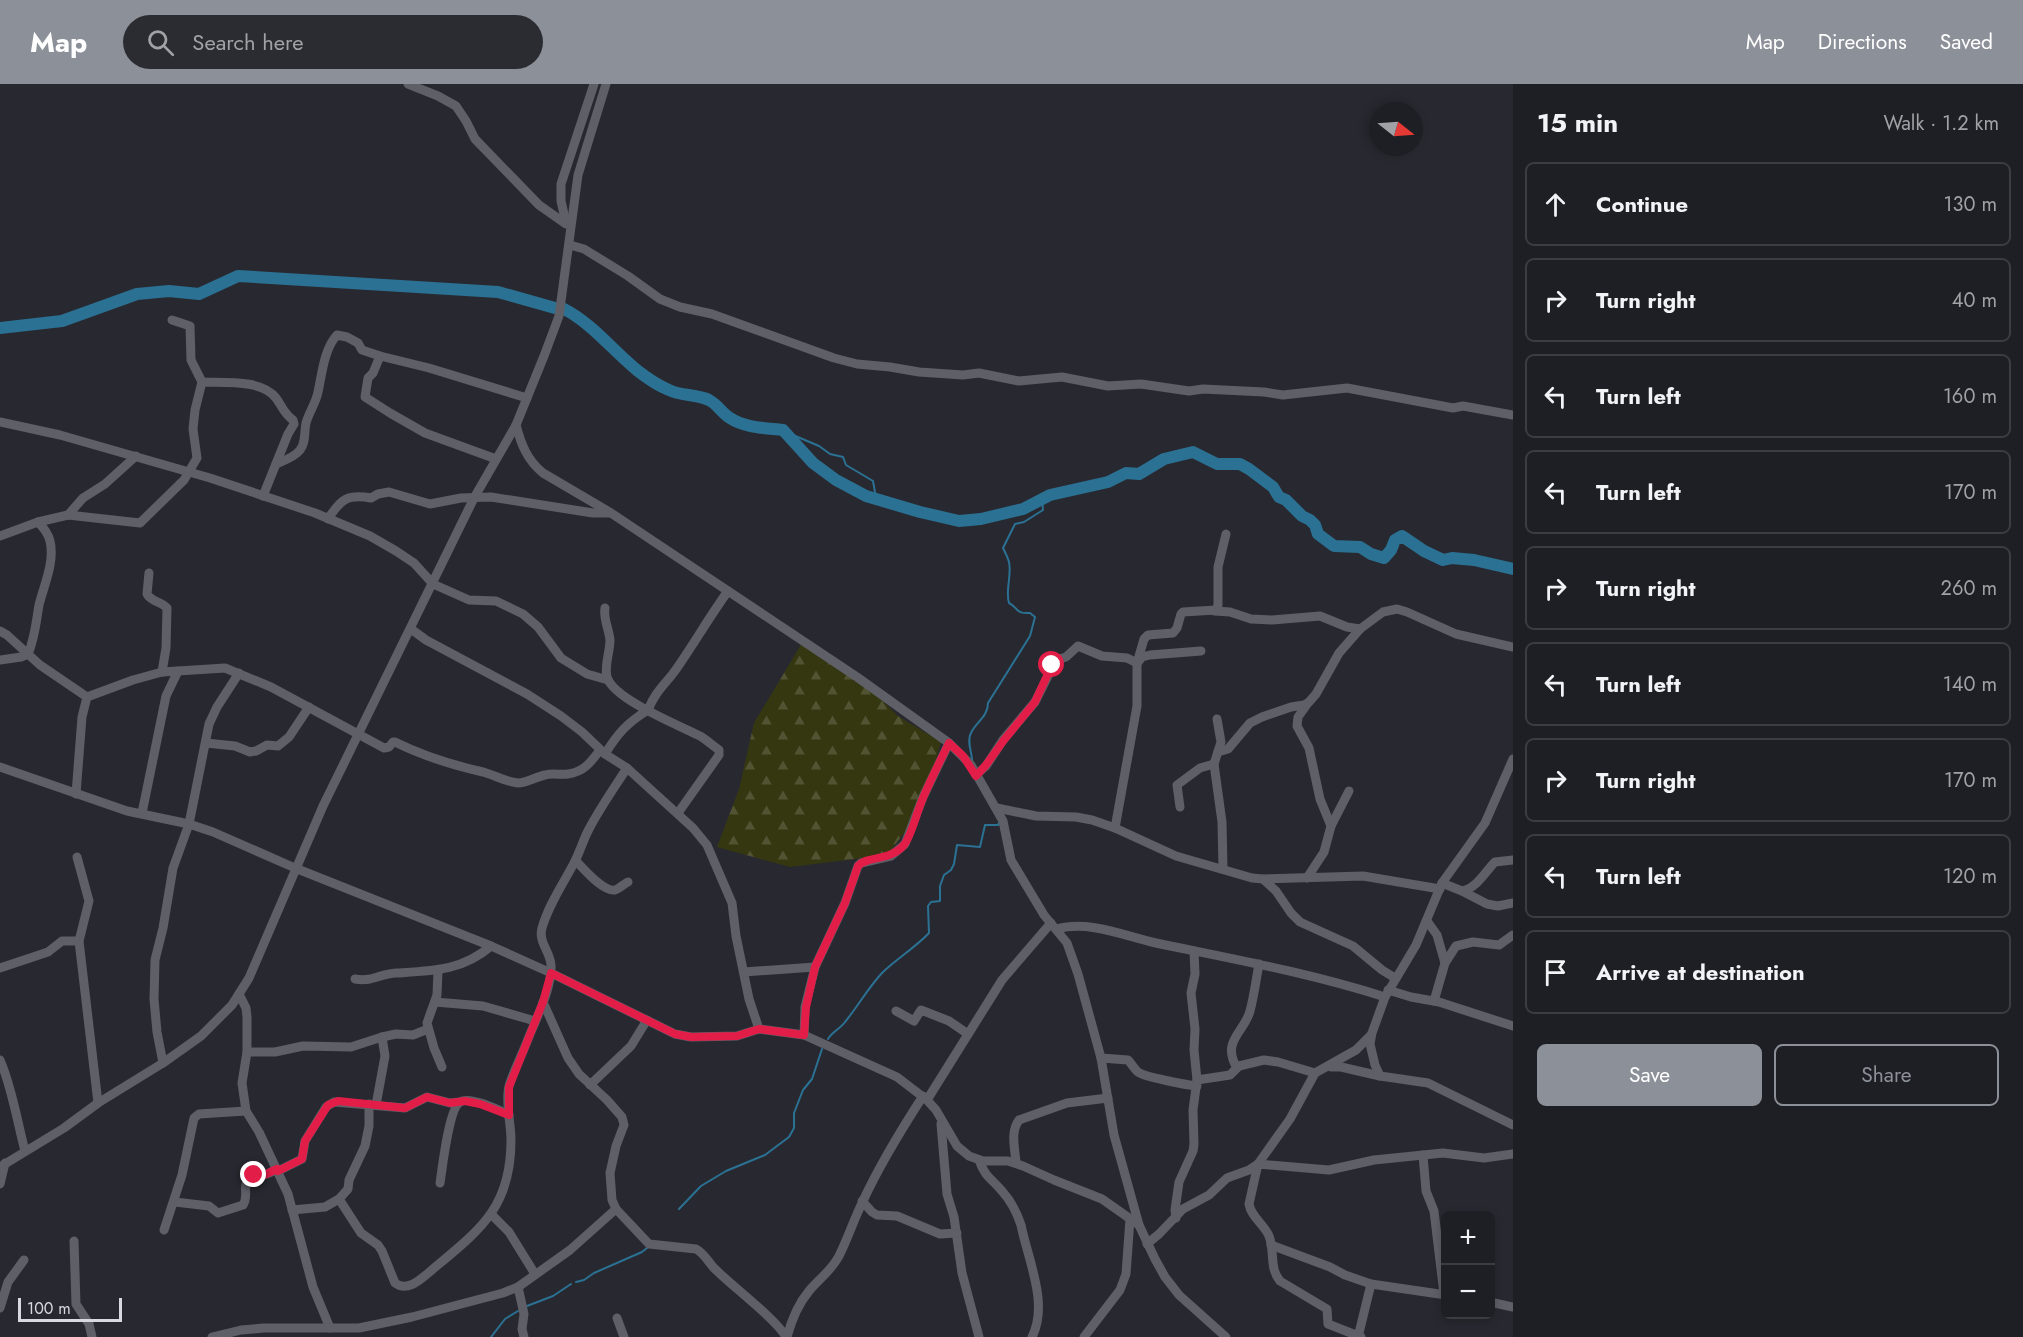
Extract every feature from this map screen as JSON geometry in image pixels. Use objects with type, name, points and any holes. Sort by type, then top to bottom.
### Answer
[{"type":"street","points":[[408,84],[456,106],[475,139],[539,205],[566,224]]},
{"type":"street","points":[[594,84],[561,184],[561,201],[571,240],[660,299],[680,307],[712,314],[834,358],[857,364],[919,372],[963,375],[979,373],[1019,381],[1062,377],[1108,386],[1141,384],[1189,391],[1264,392],[1283,395],[1347,388],[1453,408],[1463,406],[1513,415]]},
{"type":"street","points":[[0,1184],[3,1165],[64,1128],[201,1036],[222,1017],[239,994],[256,963],[323,806],[474,498],[516,425],[527,398],[556,326],[571,240],[578,176],[606,84]]},
{"type":"street","points":[[0,536],[38,522],[68,515],[140,523],[189,472],[197,458],[193,429],[202,382],[191,360],[190,326],[172,320]]},
{"type":"street","points":[[276,464],[292,457],[300,450],[306,425],[318,395],[320,378],[332,340],[337,335],[347,337],[358,343],[362,350],[380,356],[429,368],[527,398]]},
{"type":"street","points":[[380,356],[373,373],[368,378],[365,397],[425,433],[496,459]]},
{"type":"street","points":[[202,382],[256,385],[276,397],[286,416],[293,420],[294,424],[263,496]]},
{"type":"street","points":[[0,422],[33,428],[189,472],[263,496],[370,536],[414,563],[433,584],[469,600],[496,601],[523,614],[538,627],[561,658],[587,674],[608,680]]},
{"type":"street","points":[[516,425],[522,446],[534,466],[611,513],[857,677],[949,743],[963,756],[997,808],[1005,828],[1011,860],[1067,943],[1101,1058],[1122,1166],[1138,1225],[1165,1277],[1179,1294],[1227,1337]]},
{"type":"street","points":[[68,515],[83,498],[105,484],[136,456]]},
{"type":"street","points":[[328,519],[346,498],[358,496],[371,498],[389,492],[430,504],[461,498],[491,497],[593,513],[611,513]]},
{"type":"street","points":[[0,660],[28,654],[33,644],[39,605],[47,583],[51,549],[50,539],[38,522]]},
{"type":"street","points":[[1214,611],[1218,605],[1218,567],[1226,534]]},
{"type":"street","points":[[149,573],[147,594],[152,600],[167,608],[166,648],[162,672]]},
{"type":"street","points":[[87,697],[162,672],[225,668],[271,687],[384,748],[395,742],[410,750],[462,769],[522,783],[550,774],[578,771],[602,752],[621,729],[640,713],[648,710],[654,696],[674,673],[728,591]]},
{"type":"street","points":[[605,608],[604,615],[609,628],[610,641],[606,674],[608,680],[622,695],[678,727],[702,737],[719,750],[714,764],[678,813]]},
{"type":"street","points":[[1331,826],[1320,799],[1309,748],[1297,726],[1298,717],[1320,688],[1334,659],[1360,629],[1383,612],[1397,609],[1456,634],[1513,647]]},
{"type":"street","points":[[1115,828],[1137,706],[1137,663],[1146,637],[1173,633],[1183,612],[1230,612],[1251,619],[1272,620],[1320,616],[1347,627],[1360,629]]},
{"type":"street","points":[[411,629],[426,640],[544,705],[582,732],[602,752],[627,768],[678,813],[707,845],[732,903],[744,972],[759,1029]]},
{"type":"street","points":[[0,631],[57,678],[87,697]]},
{"type":"street","points":[[976,776],[1035,702],[1056,660],[1066,657],[1078,646],[1102,656],[1127,658],[1137,663]]},
{"type":"street","points":[[1137,663],[1142,657],[1150,655],[1200,651]]},
{"type":"street","points":[[142,813],[166,696],[178,671]]},
{"type":"street","points":[[163,1063],[154,999],[155,960],[173,868],[189,824],[212,716],[239,673]]},
{"type":"street","points":[[76,794],[82,717],[87,697]]},
{"type":"street","points":[[1218,752],[1228,748],[1250,723],[1309,702]]},
{"type":"street","points":[[206,743],[235,746],[250,752],[267,745],[278,746],[289,737],[309,707]]},
{"type":"street","points":[[1217,719],[1221,742],[1214,764],[1222,822],[1223,869]]},
{"type":"street","points":[[804,1035],[806,1007],[815,967],[845,903],[858,866],[861,863],[891,856],[905,844],[923,797],[949,743]]},
{"type":"street","points":[[1380,1076],[1371,1055],[1372,1033],[1387,994],[1416,945],[1441,886],[1485,823],[1513,759]]},
{"type":"street","points":[[1180,807],[1177,785],[1200,768],[1214,764]]},
{"type":"street","points":[[0,767],[128,811],[189,824],[247,846],[295,868],[491,946],[675,1034],[691,1037],[737,1036],[759,1029],[804,1035],[886,1071],[925,1098],[962,1152],[979,1160],[1016,1163],[1102,1199],[1138,1225]]},
{"type":"street","points":[[339,1199],[361,1233],[378,1245],[394,1283],[400,1287],[418,1281],[477,1232],[492,1215],[506,1185],[508,1175],[511,1139],[509,1087],[543,1002],[551,973],[551,962],[541,939],[542,929],[557,893],[576,861],[595,817],[627,768]]},
{"type":"street","points":[[1307,878],[1324,852],[1331,826],[1349,791]]},
{"type":"street","points":[[997,808],[1036,816],[1085,818],[1115,828],[1176,856],[1263,879],[1373,877],[1462,891],[1492,906],[1513,903]]},
{"type":"street","points":[[77,857],[89,901],[79,941],[98,1103]]},
{"type":"street","points":[[1462,891],[1474,886],[1495,862],[1513,860]]},
{"type":"street","points":[[576,861],[599,883],[610,889],[615,890],[628,882]]},
{"type":"street","points":[[1263,879],[1276,891],[1300,922],[1353,946],[1395,978]]},
{"type":"street","points":[[1427,921],[1437,935],[1445,963]]},
{"type":"street","points":[[543,1002],[568,1058],[579,1074],[622,1117],[624,1125],[610,1173],[612,1200],[616,1209],[649,1244],[700,1251],[721,1275],[787,1337],[800,1305],[809,1291],[825,1276],[839,1257],[862,1201],[895,1139],[925,1098],[1002,980],[1054,926],[1088,927],[1353,987],[1434,1001],[1513,1026]]},
{"type":"street","points":[[1434,1001],[1445,963],[1452,950],[1460,943],[1499,945],[1513,935]]},
{"type":"street","points":[[0,969],[48,952],[62,940],[79,941]]},
{"type":"street","points":[[355,979],[370,980],[395,973],[438,971],[475,958],[491,946]]},
{"type":"street","points":[[1176,1218],[1179,1182],[1193,1151],[1193,1110],[1197,1083],[1191,993],[1195,974],[1194,951]]},
{"type":"street","points":[[1237,1068],[1233,1056],[1233,1040],[1249,1012],[1259,964]]},
{"type":"street","points":[[744,972],[815,967]]},
{"type":"street","points":[[438,971],[435,1002],[427,1023],[442,1068]]},
{"type":"street","points":[[239,994],[246,1008],[247,1017],[247,1052],[242,1083],[246,1111],[278,1170],[288,1194],[313,1287],[330,1328]]},
{"type":"street","points":[[435,1002],[483,1006],[535,1021]]},
{"type":"street","points":[[896,1011],[914,1021],[921,1010],[949,1021],[968,1034]]},
{"type":"street","points":[[590,1085],[631,1046],[647,1020]]},
{"type":"street","points":[[247,1052],[275,1053],[303,1046],[351,1047],[382,1037],[396,1034],[413,1035],[428,1029]]},
{"type":"street","points":[[1147,1244],[1191,1203],[1209,1195],[1227,1178],[1258,1164],[1290,1119],[1315,1073],[1356,1050],[1372,1033]]},
{"type":"street","points":[[292,1210],[325,1207],[339,1199],[348,1189],[349,1180],[365,1146],[385,1056],[382,1037]]},
{"type":"street","points":[[1101,1058],[1128,1060],[1139,1073],[1178,1084],[1197,1083],[1230,1075],[1237,1068],[1264,1060],[1315,1073]]},
{"type":"street","points":[[0,1060],[10,1087],[25,1150]]},
{"type":"street","points":[[1328,1067],[1341,1067],[1428,1083],[1513,1125]]},
{"type":"street","points":[[175,1202],[209,1206],[218,1213],[243,1205],[246,1200],[246,1183],[249,1178],[278,1170],[302,1159],[305,1141],[328,1105],[338,1101],[405,1108],[427,1097],[450,1103],[465,1101],[488,1106],[509,1115]]},
{"type":"street","points":[[1016,1163],[1014,1133],[1019,1120],[1067,1103],[1108,1098]]},
{"type":"street","points":[[440,1183],[449,1128],[456,1106],[460,1102]]},
{"type":"street","points":[[164,1230],[175,1202],[194,1118],[200,1114],[246,1111]]},
{"type":"street","points":[[941,1119],[947,1194],[957,1233],[962,1273],[979,1337]]},
{"type":"street","points":[[1258,1164],[1329,1170],[1374,1160],[1423,1155],[1450,1153],[1484,1158],[1513,1154]]},
{"type":"street","points":[[1423,1155],[1426,1191],[1434,1211],[1441,1265]]},
{"type":"street","points":[[979,1160],[984,1173],[1003,1192],[1021,1225],[1039,1300],[1036,1336]]},
{"type":"street","points":[[1258,1164],[1249,1204],[1250,1210],[1269,1235],[1273,1270],[1280,1281],[1327,1309],[1328,1324],[1359,1337],[1371,1284]]},
{"type":"street","points":[[862,1201],[877,1215],[897,1215],[940,1234],[957,1233]]},
{"type":"street","points":[[212,1337],[241,1330],[264,1328],[330,1328],[359,1332],[502,1293],[518,1287],[570,1250],[616,1209]]},
{"type":"street","points":[[492,1215],[509,1232],[535,1274]]},
{"type":"street","points":[[1084,1337],[1120,1290],[1126,1274],[1130,1219]]},
{"type":"street","points":[[74,1241],[76,1305],[89,1324],[92,1337]]},
{"type":"street","points":[[1271,1245],[1371,1284],[1441,1294]]},
{"type":"street","points":[[0,1308],[8,1282],[24,1260]]},
{"type":"street","points":[[518,1287],[524,1314],[522,1329],[524,1337]]},
{"type":"street","points":[[1495,1303],[1513,1307]]},
{"type":"street","points":[[617,1318],[624,1337]]},
{"type":"green space","points":[[802,643],[883,701],[898,716],[941,742],[934,767],[909,827],[887,855],[790,867],[717,847],[739,789],[754,723]]},
{"type":"waterway","points":[[0,328],[62,321],[137,294],[169,291],[199,294],[238,276],[498,292],[555,308]]},
{"type":"waterway","points":[[564,309],[594,330],[638,371],[657,384],[674,392],[709,400],[727,416],[742,424],[783,430],[813,463],[836,480],[866,496],[920,512],[959,521],[981,519],[1023,509],[1050,495],[1108,482],[1126,473],[1139,474],[1164,459],[1193,452],[1217,464],[1240,464],[1249,469],[1273,487],[1279,497],[1310,520],[1315,525],[1318,534],[1334,546],[1360,547],[1384,558],[1391,550],[1395,540],[1402,536],[1424,551],[1443,560],[1452,558],[1474,560],[1513,569]]},
{"type":"waterway","points":[[786,432],[819,446],[830,454],[843,457],[846,465],[873,481],[876,498]]},
{"type":"waterway","points":[[972,762],[969,740],[971,733],[984,716],[988,703],[1030,636],[1035,617],[1030,613],[1019,612],[1009,603],[1010,567],[1003,548],[1015,524],[1024,522],[1043,510],[1042,499]]},
{"type":"waterway","points":[[828,1039],[843,1024],[882,973],[929,933],[928,906],[931,902],[940,901],[940,886],[944,875],[951,870],[954,864],[957,845],[980,847],[985,825],[998,825],[999,823]]},
{"type":"waterway","points":[[679,1209],[701,1186],[726,1171],[765,1155],[789,1137],[794,1128],[794,1113],[803,1090],[812,1079],[822,1049]]},
{"type":"waterway","points":[[576,1282],[647,1248]]},
{"type":"waterway","points":[[527,1306],[553,1296],[571,1284]]},
{"type":"waterway","points":[[491,1337],[505,1319],[518,1311]]},
{"type":"route","points":[[254,1175],[264,1175],[277,1169],[278,1171],[300,1161],[305,1141],[326,1107],[338,1101],[405,1108],[427,1097],[450,1103],[465,1101],[480,1104],[509,1115],[509,1087],[543,1002],[551,973],[675,1034],[691,1037],[737,1036],[759,1029],[804,1035],[806,1007],[815,967],[845,903],[858,866],[861,863],[891,856],[905,844],[923,797],[949,743],[971,765],[976,776],[1035,702],[1052,665]]}]
